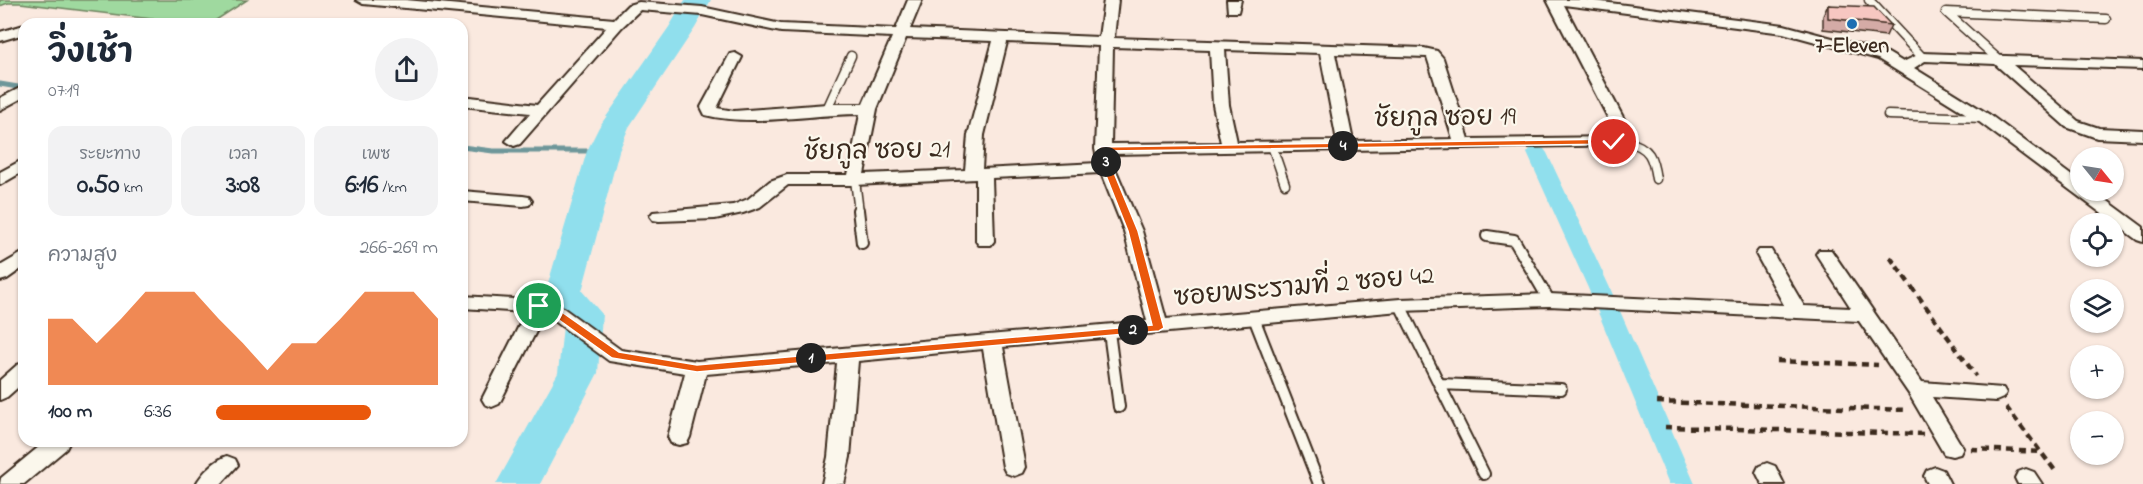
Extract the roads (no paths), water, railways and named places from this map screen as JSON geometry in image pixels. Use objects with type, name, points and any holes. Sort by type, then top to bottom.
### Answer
[{"type":"street","points":[[363,0],[617,24]]},
{"type":"street","points":[[505,12],[518,0]]},
{"type":"street","points":[[855,180],[869,110],[915,0]]},
{"type":"street","points":[[1111,0],[1106,42],[1103,148],[1107,168],[1133,231],[1159,328]]},
{"type":"street","points":[[1554,0],[1626,5],[1784,29],[1883,56],[1984,118],[2070,182]]},
{"type":"street","points":[[1554,0],[1628,142]]},
{"type":"street","points":[[514,141],[617,24],[633,8],[639,6],[702,11],[772,28],[1424,52],[1436,58],[1462,144]]},
{"type":"street","points":[[454,18],[464,9]]},
{"type":"street","points":[[0,37],[18,31]]},
{"type":"street","points":[[985,241],[976,135],[1001,38]]},
{"type":"street","points":[[1217,45],[1221,105],[1230,146]]},
{"type":"street","points":[[1327,49],[1336,107],[1346,146]]},
{"type":"street","points":[[735,57],[709,107],[711,112],[734,116],[827,110],[869,110]]},
{"type":"street","points":[[1904,68],[1922,57],[2143,65]]},
{"type":"street","points":[[1999,60],[2072,124],[2097,133],[2143,135]]},
{"type":"street","points":[[0,105],[18,94]]},
{"type":"street","points":[[468,102],[541,110]]},
{"type":"street","name":"ชัยกูล ซอย 19","points":[[1103,148],[1628,142]]},
{"type":"street","points":[[0,180],[18,168]]},
{"type":"street","name":"ชัยกูล ซอย 21","points":[[659,216],[724,213],[749,205],[760,199],[778,182],[787,180],[855,180],[1107,168]]},
{"type":"street","points":[[468,196],[523,201]]},
{"type":"street","points":[[2096,201],[2143,236]]},
{"type":"street","points":[[1765,254],[1798,312]]},
{"type":"street","points":[[1825,254],[1916,389],[1948,441]]},
{"type":"street","points":[[0,259],[18,260]]},
{"type":"street","points":[[0,275],[18,263]]},
{"type":"street","name":"ซอยพระรามที่ 2 ซอย 42","points":[[468,302],[548,307],[616,356],[697,369],[1400,305],[1549,300],[1865,315]]},
{"type":"street","points":[[492,399],[539,306]]},
{"type":"street","points":[[992,342],[1014,468]]},
{"type":"street","points":[[833,484],[839,457],[848,354]]},
{"type":"street","points":[[679,437],[697,369]]},
{"type":"street","points":[[0,392],[18,376]]},
{"type":"street","points":[[1916,389],[1992,393]]},
{"type":"street","points":[[9,484],[53,447]]},
{"type":"street","points":[[207,484],[227,465]]},
{"type":"lane","points":[[1869,0],[1922,57]]},
{"type":"lane","points":[[1999,60],[1946,12],[2106,19]]},
{"type":"lane","points":[[827,110],[850,56]]},
{"type":"lane","points":[[1888,115],[1984,118]]},
{"type":"lane","points":[[1628,142],[1644,146],[1650,152],[1656,178]]},
{"type":"lane","points":[[1272,146],[1285,184]]},
{"type":"lane","points":[[855,180],[862,243]]},
{"type":"lane","points":[[1487,236],[1514,240],[1549,300]]},
{"type":"lane","points":[[1400,305],[1484,474]]},
{"type":"lane","points":[[1254,318],[1319,484]]},
{"type":"lane","points":[[1109,332],[1119,407]]},
{"type":"lane","points":[[1439,384],[1561,389]]},
{"type":"waterway","points":[[518,484],[578,373],[583,314],[563,294],[603,151],[614,127],[682,28],[698,0]]},
{"type":"waterway","points":[[0,84],[18,87]]},
{"type":"waterway","points":[[468,148],[493,151],[603,151]]},
{"type":"waterway","points":[[1537,153],[1599,288],[1682,484]]},
{"type":"place","name":"7-Eleven","points":[[1852,24]]}]
